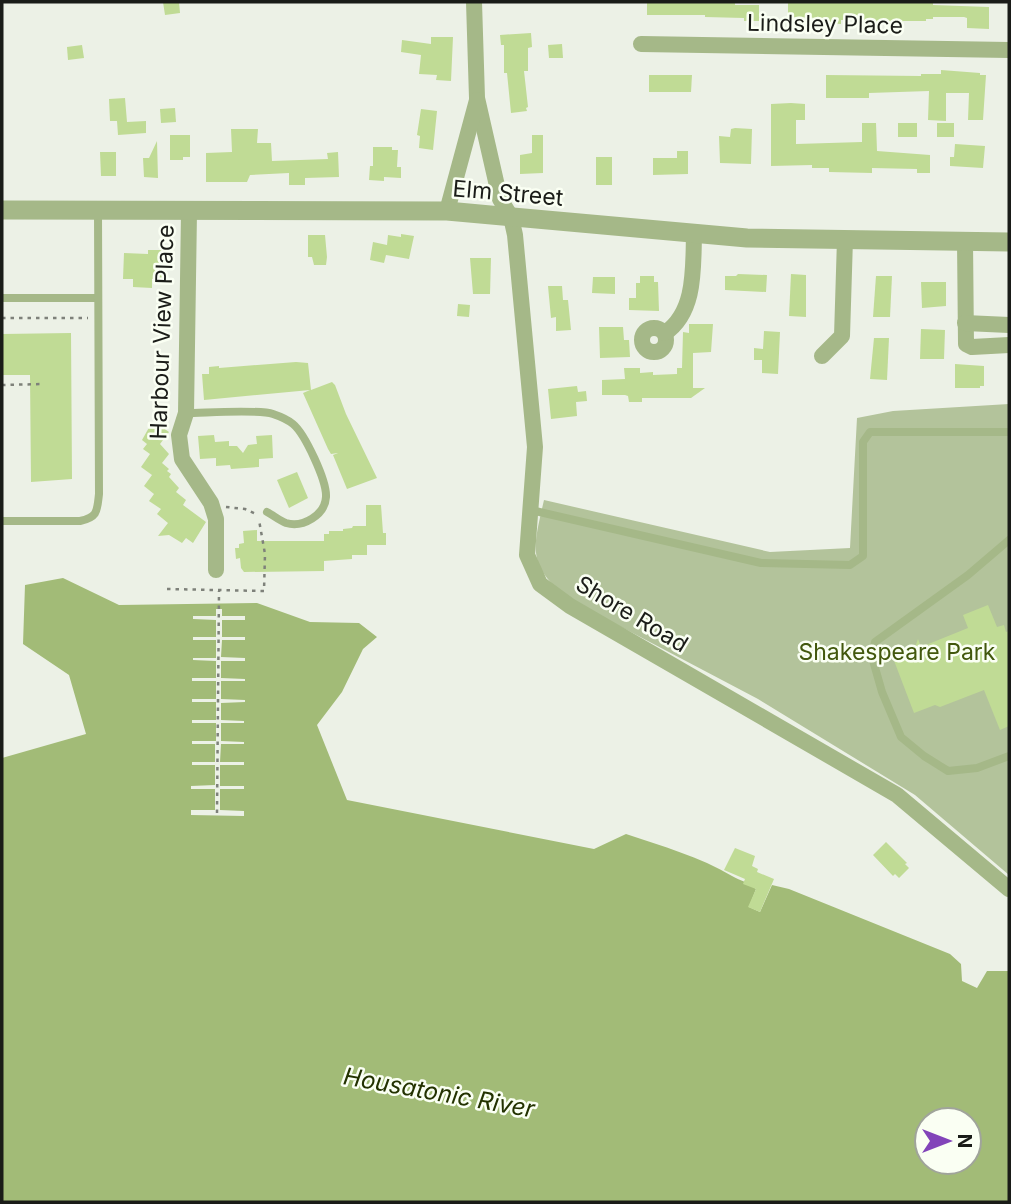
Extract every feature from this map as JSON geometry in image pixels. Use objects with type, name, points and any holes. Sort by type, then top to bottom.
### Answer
[{"type":"street","points":[[446,211],[477,98],[474,2]]},
{"type":"street","name":"Lindsley Place","points":[[641,44],[1009,50]]},
{"type":"street","name":"Shore Road","points":[[477,98],[500,199],[511,217],[515,234],[535,447],[527,555],[540,584],[570,606],[897,794],[1009,889]]},
{"type":"street","name":"Elm Street","points":[[2,210],[446,211],[747,238],[1009,242]]},
{"type":"street","name":"Harbour View Place","points":[[189,212],[186,413],[179,435],[182,459],[212,505],[216,519],[216,570]]},
{"type":"street","points":[[1009,230],[1009,242]]},
{"type":"street","points":[[665,333],[685,312],[692,277],[694,234]]},
{"type":"street","points":[[822,356],[842,335],[845,239]]},
{"type":"street","points":[[965,241],[966,344],[972,347],[1009,345]]},
{"type":"street","points":[[965,323],[1009,326]]},
{"type":"lane","points":[[2,521],[80,521],[91,519],[97,512],[98,211]]},
{"type":"lane","points":[[2,298],[96,299]]},
{"type":"lane","points":[[186,413],[271,413],[293,424],[322,474],[327,496],[323,510],[316,517],[288,523],[267,512]]},
{"type":"lane","points":[[530,510],[761,563],[850,565],[863,556],[863,442],[870,432],[1009,432]]},
{"type":"lane","points":[[1009,540],[968,575],[875,642],[872,657],[882,692],[901,737],[924,756],[948,771],[977,768],[1009,756]]},
{"type":"path","points":[[2,318],[88,318]]},
{"type":"path","points":[[2,384],[44,384]]},
{"type":"path","points":[[166,589],[210,589],[210,592],[264,591],[265,554],[258,516],[254,511],[212,505]]},
{"type":"path","points":[[218,813],[219,592]]},
{"type":"green space","name":"Shakespeare Park","points":[[1009,404],[1009,875],[915,795],[758,699],[570,600],[546,576],[536,555],[537,531],[544,500],[770,552],[850,548],[857,418],[893,411]]},
{"type":"water","name":"Housatonic River","points":[[63,578],[119,605],[257,603],[310,622],[359,623],[377,637],[363,649],[342,692],[317,725],[347,800],[594,849],[626,834],[694,858],[750,885],[756,889],[749,907],[760,912],[772,885],[789,889],[950,954],[961,964],[962,981],[977,988],[987,971],[1009,971],[1009,1202],[2,1202],[2,758],[86,734],[69,675],[23,644],[25,585]]},
{"type":"pier","points":[[216,609],[222,609],[222,616],[245,616],[245,620],[222,620],[222,637],[245,637],[245,640],[222,640],[221,657],[245,658],[245,661],[221,661],[221,678],[245,681],[221,681],[221,699],[245,702],[221,703],[221,720],[244,723],[221,723],[221,741],[244,744],[221,744],[220,762],[244,762],[244,765],[220,765],[220,786],[244,786],[244,789],[220,789],[220,810],[244,811],[244,816],[191,815],[191,810],[215,810],[215,789],[191,789],[191,786],[215,785],[215,765],[192,765],[192,762],[215,762],[215,744],[192,744],[192,741],[216,741],[216,723],[192,723],[192,720],[216,720],[216,702],[192,702],[192,699],[216,699],[216,681],[192,681],[192,678],[216,678],[216,661],[193,658],[216,658],[216,640],[193,640],[193,637],[216,637],[216,620],[193,619],[193,616],[216,616]]},
{"type":"building","points":[[163,2],[179,2],[180,13],[165,15]]},
{"type":"building","points":[[647,2],[735,2],[735,5],[759,5],[759,21],[705,15],[647,15]]},
{"type":"building","points":[[788,2],[922,2],[933,5],[989,7],[989,29],[967,28],[967,18],[964,17],[933,17],[926,21],[903,21],[903,24],[860,20],[841,20],[841,24],[823,23],[823,18],[788,17]]},
{"type":"building","points":[[531,33],[528,71],[524,71],[527,111],[511,113],[507,73],[504,73],[504,45],[501,45],[500,35]]},
{"type":"building","points":[[431,37],[453,37],[451,81],[436,80],[437,75],[419,74],[421,55],[401,52],[402,40],[431,44]]},
{"type":"building","points":[[562,44],[563,58],[549,58],[548,45]]},
{"type":"building","points":[[82,45],[84,58],[68,60],[67,47]]},
{"type":"building","points":[[941,70],[986,75],[983,120],[968,120],[969,93],[946,93],[946,121],[928,120],[929,91],[869,93],[869,98],[826,98],[826,75],[921,76],[941,74]]},
{"type":"building","points":[[649,75],[692,75],[691,92],[649,92]]},
{"type":"building","points":[[125,98],[127,122],[146,121],[146,133],[118,135],[117,121],[110,121],[109,99]]},
{"type":"building","points":[[771,104],[805,104],[805,120],[796,120],[796,144],[862,142],[862,123],[876,123],[877,151],[930,155],[930,173],[917,173],[917,169],[872,168],[872,173],[829,172],[829,168],[812,168],[812,165],[771,166]]},
{"type":"building","points":[[175,108],[176,122],[161,123],[160,109]]},
{"type":"building","points":[[421,109],[437,111],[433,150],[419,148],[420,136],[417,135]]},
{"type":"building","points":[[898,123],[917,123],[917,137],[898,137]]},
{"type":"building","points":[[937,123],[954,123],[954,137],[937,137]]},
{"type":"building","points":[[231,129],[258,129],[257,143],[271,143],[272,161],[328,159],[327,153],[338,152],[339,177],[305,178],[305,185],[289,185],[289,173],[250,175],[247,182],[206,182],[206,153],[232,152]]},
{"type":"building","points":[[731,129],[752,129],[751,164],[720,163],[719,136],[730,137]]},
{"type":"building","points":[[170,135],[190,135],[190,157],[170,160]]},
{"type":"building","points":[[532,135],[543,135],[543,173],[520,174],[520,155],[532,153]]},
{"type":"building","points":[[157,141],[158,178],[144,177],[143,158],[149,158]]},
{"type":"building","points":[[955,144],[985,146],[983,168],[950,166]]},
{"type":"building","points":[[373,147],[392,147],[392,150],[398,150],[397,167],[401,167],[401,178],[369,180],[370,166],[373,166]]},
{"type":"building","points":[[677,151],[688,151],[688,174],[653,175],[653,158],[677,158]]},
{"type":"building","points":[[100,152],[116,152],[116,176],[101,176]]},
{"type":"building","points":[[596,157],[612,157],[612,185],[596,185]]},
{"type":"building","points":[[401,234],[414,236],[409,259],[386,255],[384,263],[370,260],[373,242],[387,245],[388,235],[401,237]]},
{"type":"building","points":[[308,235],[325,235],[326,265],[314,265],[312,257],[308,257]]},
{"type":"building","points":[[148,250],[163,250],[163,279],[152,279],[152,288],[133,287],[133,279],[123,279],[124,253],[148,254]]},
{"type":"building","points":[[470,258],[491,258],[490,294],[473,294]]},
{"type":"building","points":[[791,274],[806,275],[806,317],[789,316]]},
{"type":"building","points":[[767,275],[766,292],[725,290],[725,276]]},
{"type":"building","points":[[640,276],[654,276],[654,282],[658,282],[659,311],[629,310],[629,298],[636,298],[636,283],[640,283]]},
{"type":"building","points":[[876,276],[892,276],[890,317],[873,317]]},
{"type":"building","points":[[593,277],[615,277],[615,294],[592,293]]},
{"type":"building","points":[[921,282],[946,282],[946,306],[922,308]]},
{"type":"building","points":[[548,286],[562,286],[563,300],[568,300],[571,330],[556,331],[556,317],[551,318]]},
{"type":"building","points":[[458,304],[470,305],[469,317],[457,316]]},
{"type":"building","points":[[689,324],[713,324],[711,352],[693,353],[693,388],[705,388],[691,398],[642,398],[642,402],[629,402],[628,396],[625,395],[602,395],[602,380],[625,379],[624,368],[640,368],[640,373],[653,372],[653,375],[677,374],[677,368],[682,368],[683,332],[689,333]]},
{"type":"building","points":[[599,327],[623,327],[624,340],[629,340],[630,357],[600,358]]},
{"type":"building","points":[[921,329],[945,330],[944,359],[920,359]]},
{"type":"building","points":[[764,331],[780,332],[778,374],[762,373],[762,360],[754,360],[754,348],[763,349]]},
{"type":"building","points":[[71,333],[72,479],[31,482],[30,375],[2,375],[2,334]]},
{"type":"building","points":[[874,338],[889,338],[887,380],[870,379]]},
{"type":"building","points":[[308,363],[311,390],[332,382],[335,385],[377,478],[347,489],[333,455],[338,453],[331,454],[328,449],[303,393],[310,390],[204,400],[202,374],[209,374],[209,367]]},
{"type":"building","points":[[955,364],[984,366],[984,386],[955,388]]},
{"type":"building","points":[[577,386],[578,392],[586,391],[587,401],[576,402],[577,416],[551,419],[548,389]]},
{"type":"building","points":[[156,423],[169,432],[160,444],[169,454],[162,463],[169,469],[169,477],[179,488],[176,492],[186,500],[183,505],[206,522],[193,543],[186,538],[182,543],[169,535],[158,536],[168,523],[157,514],[161,509],[149,501],[154,494],[144,486],[152,475],[141,467],[150,454],[143,449],[147,444],[142,440],[151,424],[153,426]]},
{"type":"building","points":[[214,435],[215,442],[229,441],[229,446],[237,446],[243,453],[248,445],[257,444],[256,436],[272,435],[273,458],[259,459],[259,467],[231,469],[230,465],[216,466],[216,458],[200,459],[198,436]]},
{"type":"building","points":[[297,472],[308,498],[289,508],[277,480]]},
{"type":"building","points":[[366,505],[381,505],[383,533],[386,533],[386,545],[367,545],[367,555],[324,561],[324,571],[244,572],[240,558],[236,559],[235,548],[244,543],[243,531],[257,530],[257,541],[324,541],[324,534],[329,534],[329,531],[366,526]]},
{"type":"building","points":[[988,605],[997,627],[1004,625],[1006,632],[1009,631],[1009,726],[1000,730],[984,690],[940,707],[935,705],[914,713],[893,658],[914,650],[918,639],[921,647],[968,628],[963,615]]},
{"type":"building","points":[[886,842],[909,868],[899,878],[895,874],[893,876],[873,855]]},
{"type":"building","points":[[735,848],[755,856],[752,866],[758,869],[757,872],[774,879],[760,912],[748,907],[756,889],[743,884],[745,879],[724,870]]}]
